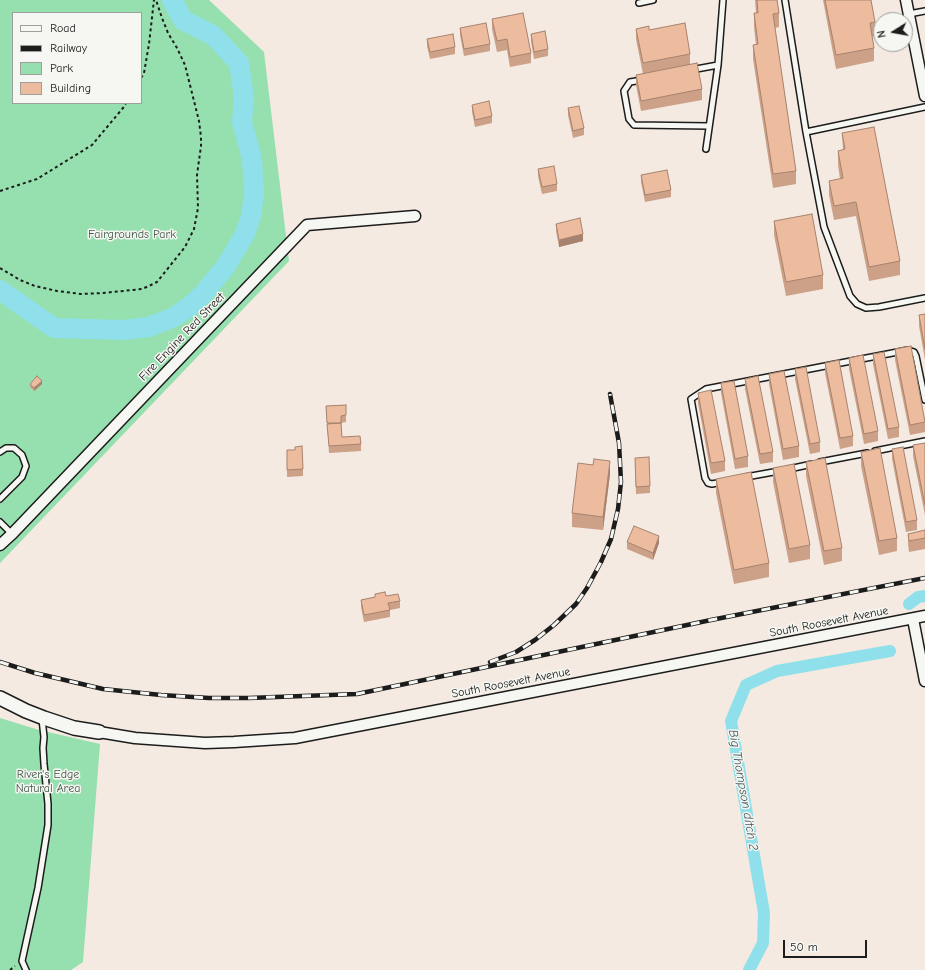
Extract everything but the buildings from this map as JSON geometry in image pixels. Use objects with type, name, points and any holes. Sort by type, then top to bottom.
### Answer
[{"type":"street","points":[[906,0],[909,12]]},
{"type":"street","points":[[913,34],[925,96]]},
{"type":"street","name":"Fire Engine Red Street","points":[[0,545],[307,225],[415,216]]},
{"type":"street","name":"South Roosevelt Avenue","points":[[99,732],[135,738],[205,743],[295,738],[925,616]]},
{"type":"street","points":[[913,619],[925,681]]},
{"type":"street","points":[[0,698],[26,711],[74,728],[99,732]]},
{"type":"lane","points":[[639,3],[653,0]]},
{"type":"lane","points":[[706,149],[718,65],[723,0]]},
{"type":"lane","points":[[785,0],[806,132],[824,228],[850,296],[858,304],[866,308],[925,298]]},
{"type":"lane","points":[[913,13],[925,11]]},
{"type":"lane","points":[[689,71],[718,65]]},
{"type":"lane","points":[[645,79],[630,82],[624,91],[629,120],[634,125],[709,126]]},
{"type":"lane","points":[[806,132],[925,107]]},
{"type":"lane","points":[[727,481],[712,484],[708,483],[705,478],[691,399],[697,394],[706,390],[908,350],[914,352],[916,356],[925,400]]},
{"type":"lane","points":[[743,478],[925,441]]},
{"type":"lane","points":[[0,452],[6,448],[14,448],[22,455],[26,466],[22,477],[0,499]]},
{"type":"lane","points":[[0,522],[12,534]]},
{"type":"lane","points":[[26,970],[22,961],[38,888],[48,826],[48,804],[44,764],[42,717]]},
{"type":"path","points":[[142,76],[144,73],[149,44],[155,0]]},
{"type":"path","points":[[0,268],[20,280],[57,292],[81,294],[142,289],[157,282],[185,247],[197,219],[197,175],[201,142],[200,121],[185,65],[168,33],[155,0]]},
{"type":"path","points":[[0,191],[37,179],[92,145],[125,104]]},
{"type":"green space","name":"Fairgrounds Park","points":[[0,0],[209,0],[264,52],[289,261],[0,563]]},
{"type":"green space","name":"River's Edge Natural Area","points":[[0,718],[39,730],[100,744],[83,962],[71,970],[0,970]]},
{"type":"waterway","points":[[0,290],[54,328],[123,330],[149,327],[174,317],[189,307],[203,294],[226,266],[245,234],[251,216],[254,194],[252,159],[242,122],[244,98],[239,63],[214,36],[183,20],[172,0]]},
{"type":"waterway","name":"Big Thompson ditch 2","points":[[909,604],[918,597],[925,596]]},
{"type":"waterway","name":"Big Thompson ditch 2","points":[[749,970],[763,943],[764,913],[731,721],[746,685],[777,671],[890,651]]},
{"type":"railway","points":[[490,662],[516,652],[535,640],[554,625],[576,604],[587,588],[601,562],[611,539],[618,509],[621,482],[619,443],[610,394]]},
{"type":"railway","points":[[0,662],[35,673],[103,689],[161,695],[209,698],[249,698],[357,694],[711,620],[925,578]]}]
